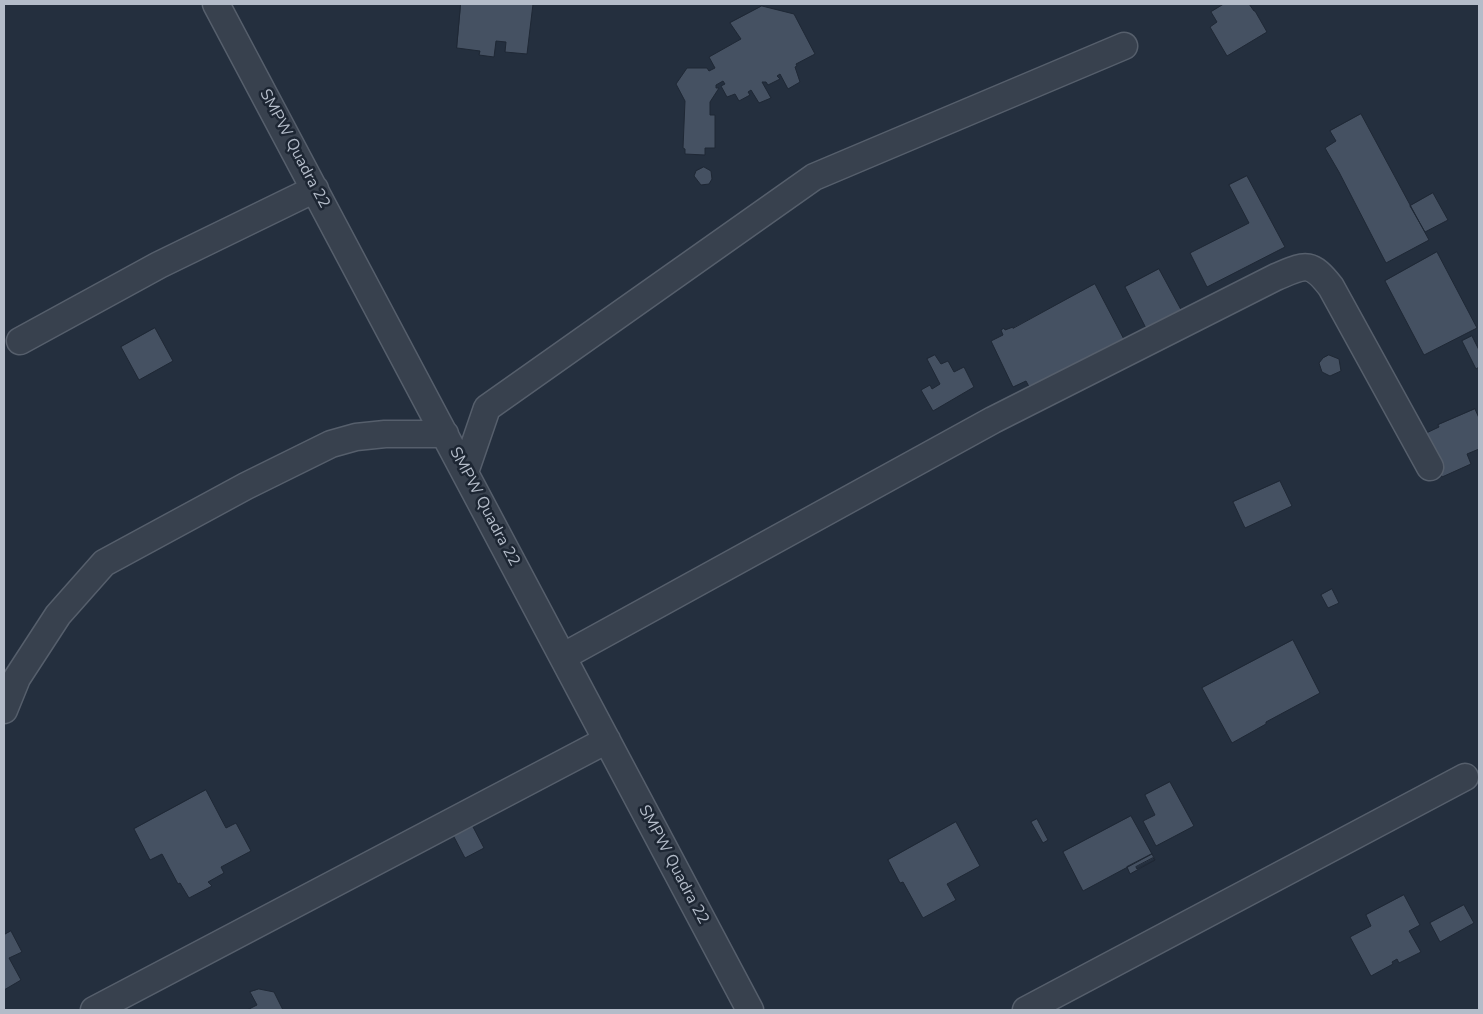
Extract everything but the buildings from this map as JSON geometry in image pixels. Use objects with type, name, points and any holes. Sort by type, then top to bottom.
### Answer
[{"type":"street","name":"SMPW Quadra 22","points":[[216,4],[564,656],[750,1010]]},
{"type":"street","points":[[465,472],[488,408],[814,177],[1124,46]]},
{"type":"street","points":[[20,341],[159,265],[315,189]]},
{"type":"street","points":[[564,656],[993,420],[1298,268],[1309,267],[1322,276],[1331,287],[1430,467]]},
{"type":"street","points":[[4,710],[17,678],[58,615],[104,563],[254,482],[331,444],[356,437],[385,434],[445,434]]},
{"type":"street","points":[[94,1010],[607,740]]},
{"type":"street","points":[[1026,1010],[1465,777]]}]
